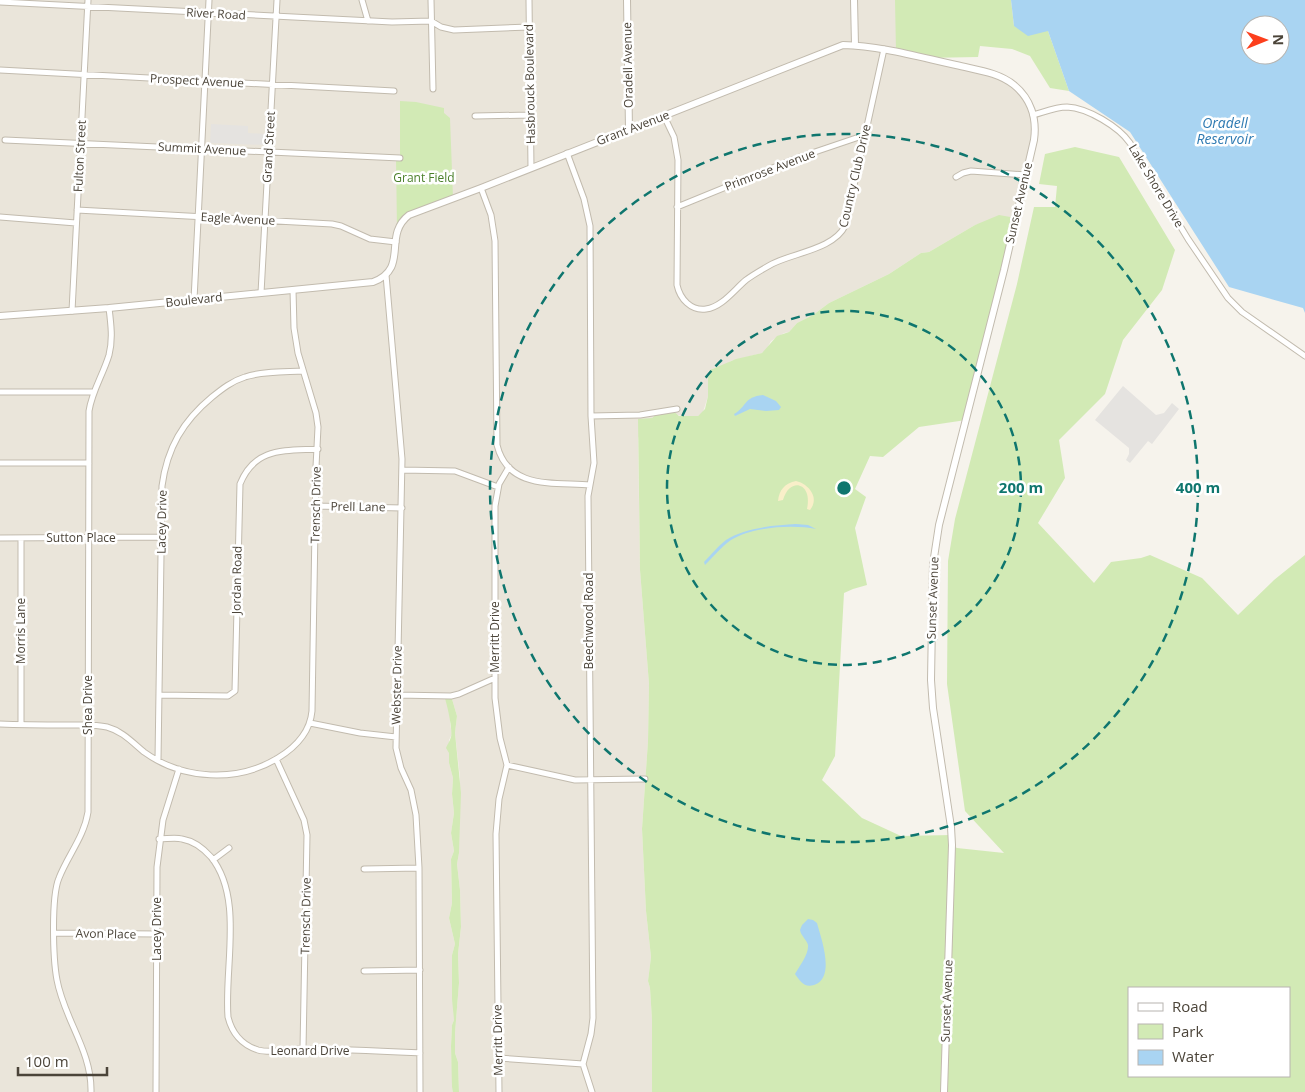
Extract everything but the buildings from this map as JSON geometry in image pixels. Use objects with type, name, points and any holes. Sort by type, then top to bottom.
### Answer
[{"type":"street","name":"Fulton Street","points":[[72,311],[88,0]]},
{"type":"street","points":[[194,300],[209,0]]},
{"type":"street","name":"Grand Street","points":[[262,293],[277,0]]},
{"type":"street","points":[[362,0],[368,21]]},
{"type":"street","points":[[431,0],[433,89]]},
{"type":"street","name":"Hasbrouck Boulevard","points":[[529,0],[531,168]]},
{"type":"street","name":"Oradell Avenue","points":[[627,0],[629,129]]},
{"type":"street","points":[[854,0],[855,45]]},
{"type":"street","name":"River Road","points":[[0,2],[276,17],[392,22],[431,21]]},
{"type":"street","points":[[431,21],[441,27],[454,30],[529,27]]},
{"type":"street","name":"Grant Avenue","points":[[386,275],[394,262],[397,230],[409,215],[843,45],[855,45],[924,58],[1004,78],[1024,95],[1033,115]]},
{"type":"street","name":"Country Club Drive","points":[[664,116],[670,126],[676,148],[678,291],[684,301],[695,308],[713,307],[758,272],[782,260],[831,241],[841,234],[845,226],[884,50]]},
{"type":"street","name":"Prospect Avenue","points":[[0,70],[394,91]]},
{"type":"street","name":"Lake Shore Drive","points":[[1033,115],[1058,108],[1073,108],[1087,112],[1121,132],[1130,143],[1188,239],[1228,298],[1242,312],[1305,356]]},
{"type":"street","points":[[475,116],[530,115]]},
{"type":"street","name":"Sunset Avenue","points":[[944,1092],[952,845],[931,692],[934,551],[939,524],[1004,270],[1026,175],[1035,132],[1033,115]]},
{"type":"street","name":"Primrose Avenue","points":[[677,207],[797,158],[865,135]]},
{"type":"street","name":"Summit Avenue","points":[[5,140],[400,158]]},
{"type":"street","name":"Beechwood Road","points":[[567,153],[584,199],[590,226],[591,416],[594,464],[588,505],[592,1018],[591,1034],[583,1064]]},
{"type":"street","points":[[956,177],[971,171],[1026,175]]},
{"type":"street","points":[[481,188],[491,215],[495,241],[498,445],[502,459],[516,474],[530,481],[590,485]]},
{"type":"street","name":"Eagle Avenue","points":[[77,210],[332,224],[370,239],[396,242]]},
{"type":"street","points":[[0,217],[76,223]]},
{"type":"street","name":"Boulevard","points":[[0,316],[110,308],[373,282],[386,275]]},
{"type":"street","name":"Webster Drive","points":[[386,275],[401,434],[402,470],[396,737],[398,758],[414,802],[419,868],[420,1092]]},
{"type":"street","name":"Trensch Drive","points":[[293,290],[294,328],[318,427],[312,711],[310,722]]},
{"type":"street","name":"Shea Drive","points":[[91,1092],[87,1060],[60,994],[57,982],[55,896],[57,885],[83,832],[88,812],[89,411],[93,392],[109,353],[112,333],[110,308]]},
{"type":"street","name":"Lacey Drive","points":[[158,760],[162,486],[167,460],[178,435],[193,414],[226,386],[243,378],[260,374],[303,371]]},
{"type":"street","points":[[0,392],[93,392]]},
{"type":"street","points":[[591,416],[640,415],[677,409]]},
{"type":"street","name":"Jordan Road","points":[[159,695],[228,696],[234,692],[240,484],[252,464],[266,455],[277,451],[318,449]]},
{"type":"street","points":[[0,462],[89,462]]},
{"type":"street","name":"Merritt Drive","points":[[499,1092],[496,834],[499,799],[507,765],[497,718],[495,678],[495,506],[498,487],[509,467]]},
{"type":"street","points":[[402,470],[455,472],[498,487]]},
{"type":"street","name":"Prell Lane","points":[[315,506],[402,508]]},
{"type":"street","name":"Sutton Place","points":[[0,538],[161,538]]},
{"type":"street","name":"Morris Lane","points":[[21,538],[21,724]]},
{"type":"street","points":[[397,694],[451,696],[495,678]]},
{"type":"street","points":[[0,724],[99,725],[117,730],[158,760],[178,769],[202,774],[232,774],[259,767],[276,759],[303,737],[310,722],[360,733],[396,737]]},
{"type":"street","name":"Trensch Drive","points":[[276,759],[304,820],[307,835],[303,1049]]},
{"type":"street","points":[[507,765],[561,778],[591,780],[645,779]]},
{"type":"street","name":"Lacey Drive","points":[[156,1092],[157,867],[159,839],[178,769]]},
{"type":"street","name":"Leonard Drive","points":[[159,839],[180,838],[193,842],[206,852],[221,872],[228,896],[227,1010],[234,1032],[244,1043],[259,1050],[267,1051],[303,1049],[420,1052]]},
{"type":"street","points":[[213,860],[229,848]]},
{"type":"street","points":[[364,868],[419,868]]},
{"type":"street","name":"Avon Place","points":[[55,933],[156,934]]},
{"type":"street","points":[[364,971],[420,970]]},
{"type":"street","points":[[498,1058],[583,1064],[592,1092]]},
{"type":"shaded area","points":[[0,0],[902,0],[906,52],[996,75],[1018,88],[1035,122],[1016,218],[975,225],[929,252],[921,253],[889,274],[829,303],[813,315],[797,323],[789,332],[771,341],[762,353],[731,361],[723,366],[714,368],[708,374],[708,396],[703,412],[698,416],[689,417],[659,412],[652,418],[638,438],[640,570],[649,684],[648,741],[642,829],[646,911],[651,957],[648,981],[652,1020],[652,1092],[459,1092],[455,1033],[461,927],[457,864],[459,853],[460,777],[455,733],[457,716],[452,699],[454,696],[444,696],[450,711],[452,734],[449,740],[449,763],[453,778],[454,813],[451,833],[454,851],[451,859],[452,903],[449,918],[455,944],[452,955],[454,1020],[451,1046],[453,1092],[0,1092]]},
{"type":"shaded area","points":[[211,124],[248,126],[248,133],[265,134],[265,145],[210,143]]},
{"type":"shaded area","points":[[1123,386],[1156,415],[1164,413],[1172,403],[1179,409],[1152,444],[1148,441],[1130,463],[1126,460],[1129,448],[1095,420]]},
{"type":"green space","points":[[895,0],[1011,0],[1014,26],[1048,31],[1069,91],[1050,88],[1030,56],[1012,49],[980,46],[978,57],[924,58],[896,52]]},
{"type":"green space","name":"Grant Field","points":[[400,101],[416,102],[444,108],[444,113],[450,118],[453,198],[415,212],[397,230],[396,157],[400,157]]},
{"type":"green space","points":[[1075,147],[1119,157],[1175,250],[1162,290],[1123,340],[1105,394],[1059,440],[1065,478],[1038,523],[1094,583],[1111,562],[1150,555],[1202,578],[1238,615],[1274,580],[1305,555],[1305,1092],[652,1092],[652,1020],[648,981],[651,957],[646,911],[642,829],[648,741],[649,684],[640,570],[638,419],[652,418],[659,412],[672,410],[679,416],[698,416],[705,409],[710,370],[736,359],[762,353],[777,336],[789,332],[797,323],[813,315],[829,303],[889,274],[921,253],[929,252],[975,225],[999,215],[1016,218],[966,420],[919,427],[883,457],[870,456],[855,489],[866,497],[855,528],[867,585],[844,593],[835,756],[822,780],[862,818],[901,836],[952,835],[952,845],[957,848],[1004,853],[965,811],[947,684],[948,561],[955,519],[1017,284],[1034,207],[1055,207],[1057,186],[1039,184],[1045,154]]},
{"type":"green space","points":[[454,695],[452,699],[457,716],[455,733],[461,793],[457,864],[461,927],[455,1033],[459,1092],[453,1092],[452,1087],[451,1046],[454,1020],[452,955],[455,944],[449,918],[452,903],[451,859],[454,851],[451,833],[454,813],[453,778],[449,763],[449,753],[446,748],[451,737],[451,729],[444,696]]},
{"type":"sand","points":[[796,481],[805,485],[812,492],[814,501],[810,510],[807,509],[807,493],[800,486],[795,485],[786,492],[783,500],[778,501],[783,488],[789,483]]},
{"type":"water","name":"Oradell Reservoir","points":[[1011,0],[1305,0],[1305,313],[1303,308],[1229,287],[1130,132],[1069,91],[1048,31],[1028,36],[1014,26]]},
{"type":"water","points":[[763,395],[776,401],[781,407],[779,410],[750,409],[735,416],[734,414],[748,400]]},
{"type":"water","points":[[796,524],[808,525],[816,529],[784,527],[749,532],[731,540],[705,565],[704,562],[717,548],[733,536],[760,528]]},
{"type":"water","points":[[808,919],[817,923],[824,947],[826,966],[821,981],[811,986],[803,983],[795,974],[808,949],[808,945],[800,930]]}]
